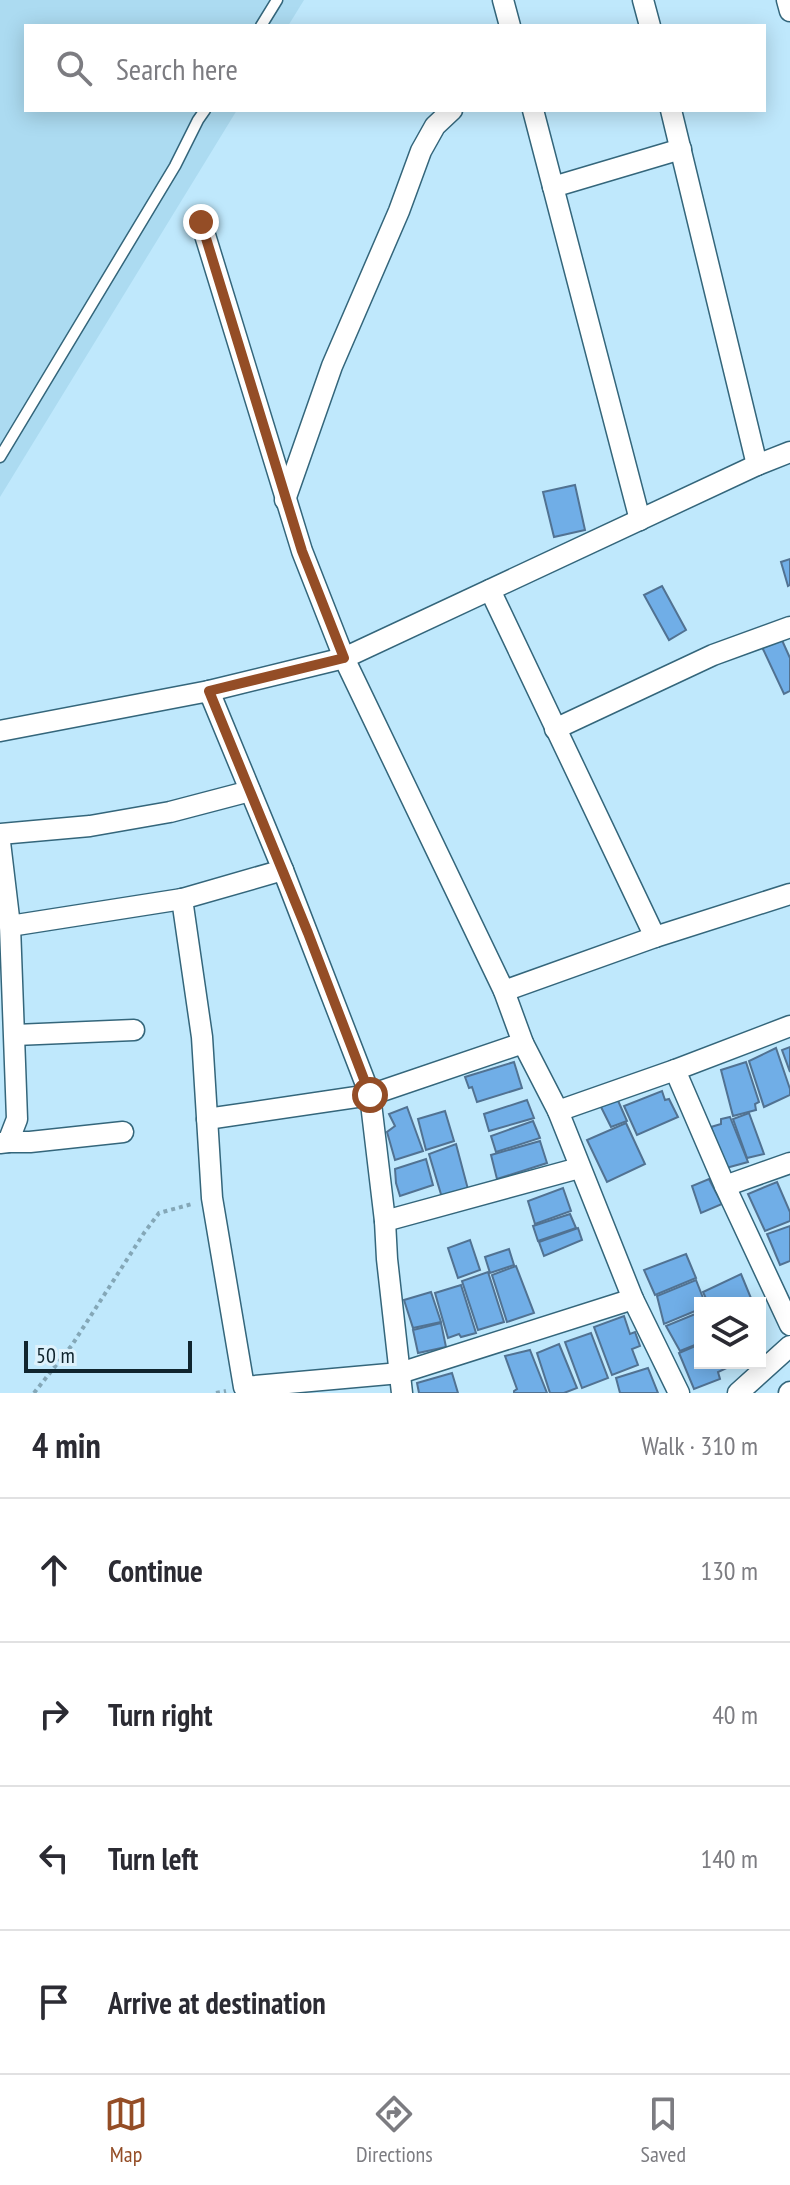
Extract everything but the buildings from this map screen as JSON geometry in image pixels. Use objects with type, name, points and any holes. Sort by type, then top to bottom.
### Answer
[{"type":"street","points":[[503,0],[509,24]]},
{"type":"street","points":[[643,0],[649,24]]},
{"type":"street","points":[[787,0],[790,11]]},
{"type":"street","points":[[285,500],[332,366],[399,211],[421,151],[435,126],[450,112]]},
{"type":"street","points":[[534,112],[640,520]]},
{"type":"street","points":[[672,112],[757,465]]},
{"type":"street","points":[[553,187],[681,149]]},
{"type":"street","points":[[201,222],[285,500],[344,658],[504,991],[523,1043],[558,1111],[633,1299],[679,1393]]},
{"type":"street","points":[[0,731],[209,691],[344,658],[790,452]]},
{"type":"street","points":[[490,590],[655,937]]},
{"type":"street","points":[[555,729],[713,655],[790,627]]},
{"type":"street","points":[[209,691],[283,870],[370,1095],[401,1383]]},
{"type":"street","points":[[0,834],[90,826],[170,812],[250,791]]},
{"type":"street","points":[[0,842],[15,1035],[17,1119],[4,1142],[123,1132]]},
{"type":"street","points":[[5,929],[182,899],[283,870]]},
{"type":"street","points":[[504,991],[655,937],[790,894]]},
{"type":"street","points":[[182,899],[202,1037],[212,1198],[244,1387],[401,1383],[633,1299]]},
{"type":"street","points":[[558,1111],[790,1026]]},
{"type":"street","points":[[15,1035],[134,1030]]},
{"type":"street","points":[[207,1119],[370,1095],[523,1043]]},
{"type":"street","points":[[675,1070],[790,1325]]},
{"type":"street","points":[[725,1186],[790,1163]]},
{"type":"street","points":[[385,1221],[579,1168]]},
{"type":"street","points":[[738,1393],[790,1346]]},
{"type":"lane","points":[[262,24],[277,0]]},
{"type":"lane","points":[[0,457],[175,166],[204,112]]},
{"type":"path","points":[[34,1393],[72,1345],[159,1213],[212,1198]]},
{"type":"shaded area","points":[[0,0],[304,0],[289,24],[24,24],[24,112],[236,112],[0,497]]},
{"type":"route","points":[[201,222],[285,500],[344,658],[209,691],[370,1095]]}]
